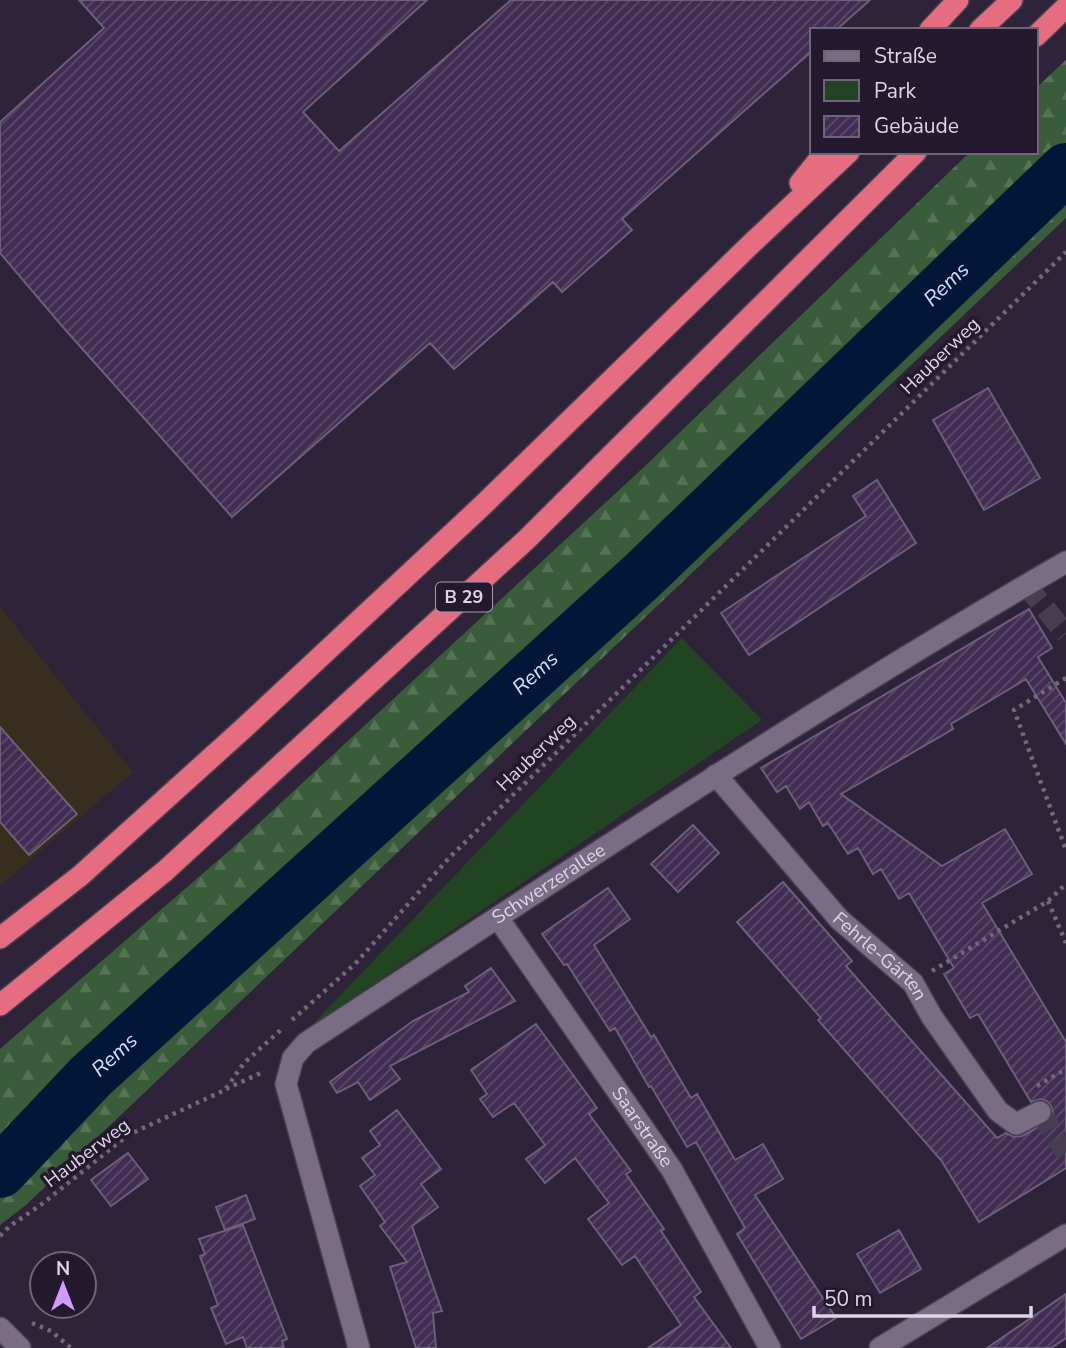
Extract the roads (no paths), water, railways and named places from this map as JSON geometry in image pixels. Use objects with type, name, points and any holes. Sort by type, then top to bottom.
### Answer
[{"type":"highway","points":[[932,28],[958,0]]},
{"type":"highway","points":[[982,28],[1012,0]]},
{"type":"highway","points":[[1038,34],[1066,6]]},
{"type":"highway","points":[[751,244],[823,154]]},
{"type":"highway","name":"B 29","points":[[0,938],[80,876],[243,728],[483,505],[847,154]]},
{"type":"highway","name":"B 29","points":[[0,1005],[165,871],[527,539],[911,158]]},
{"type":"street","name":"Schwerzerallee","points":[[359,1348],[286,1084],[293,1058],[306,1044],[716,775],[945,632],[1066,562]]},
{"type":"street","name":"Fehrle-Gärten","points":[[716,775],[839,919],[913,983],[932,1017],[998,1111],[1016,1124],[1040,1112]]},
{"type":"street","name":"Saarstraße","points":[[498,918],[672,1170],[770,1348]]},
{"type":"street","points":[[880,1348],[1066,1235]]},
{"type":"street","points":[[0,1328],[19,1348]]},
{"type":"waterway","name":"Rems","points":[[0,1172],[91,1076],[642,576],[1066,169]]},
{"type":"tunnel","points":[[1026,585],[1066,634]]},
{"type":"tunnel","points":[[1040,1112],[1066,1153]]}]
